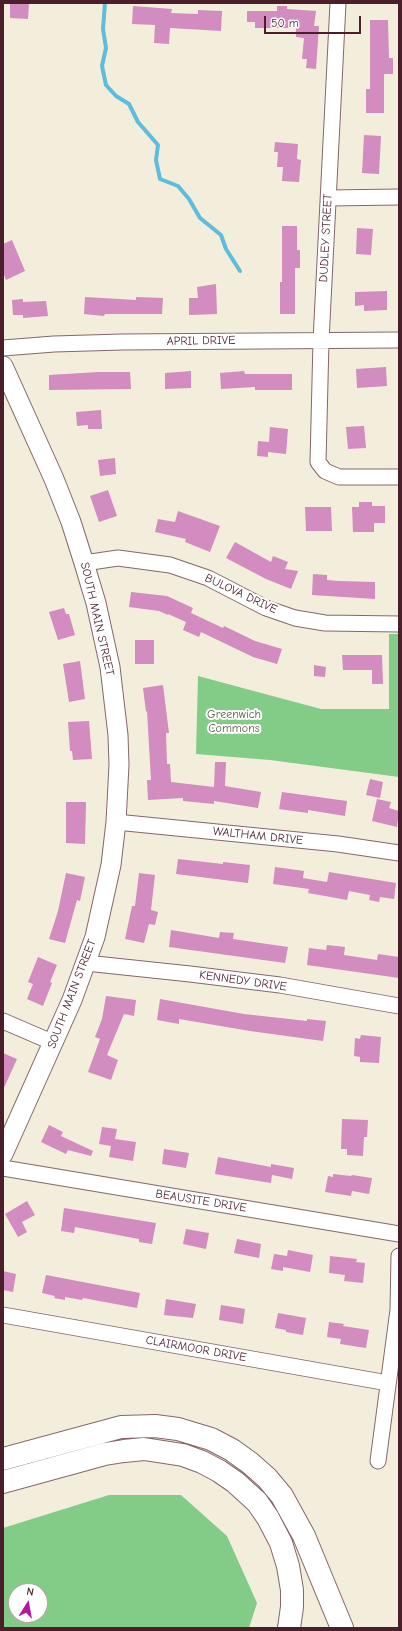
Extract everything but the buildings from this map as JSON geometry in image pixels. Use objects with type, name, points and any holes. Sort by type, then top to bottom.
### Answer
[{"type":"highway","points":[[3,1459],[121,1426],[144,1425],[184,1430],[211,1439],[232,1450],[250,1463],[267,1478],[282,1496],[304,1536],[342,1628]]},
{"type":"highway","points":[[3,1482],[105,1454],[124,1451],[144,1449],[183,1455],[202,1462],[235,1482],[257,1502],[271,1522],[281,1543],[288,1566],[292,1590],[292,1607],[289,1628]]},
{"type":"street","name":"DUDLEY STREET","points":[[338,3],[321,341],[318,462],[325,471],[339,477],[399,477]]},
{"type":"street","points":[[329,198],[399,197]]},
{"type":"street","name":"APRIL DRIVE","points":[[3,348],[54,344],[130,342],[230,340],[399,340]]},
{"type":"street","name":"SOUTH MAIN STREET","points":[[3,366],[54,479],[71,522],[84,563],[104,638],[114,697],[119,765],[116,822],[111,865],[101,912],[86,963],[54,1043],[3,1154]]},
{"type":"street","name":"BULOVA DRIVE","points":[[84,563],[118,558],[170,565],[208,578],[266,608],[295,618],[325,623],[399,624]]},
{"type":"street","name":"WALTHAM DRIVE","points":[[116,822],[338,844],[399,853]]},
{"type":"street","name":"KENNEDY DRIVE","points":[[86,963],[190,974],[280,986],[399,1006]]},
{"type":"street","points":[[3,1021],[54,1043]]},
{"type":"street","name":"BEAUSITE DRIVE","points":[[3,1168],[399,1234]]},
{"type":"street","points":[[378,1461],[398,1310],[399,1256]]},
{"type":"street","name":"CLAIRMOOR DRIVE","points":[[3,1315],[388,1383]]},
{"type":"green space","name":"Greenwich Commons","points":[[389,634],[399,634],[399,777],[270,760],[196,754],[198,676],[321,709],[389,709]]},
{"type":"green space","points":[[109,1495],[181,1495],[227,1536],[257,1603],[249,1628],[3,1628],[3,1528]]},
{"type":"waterway","points":[[105,3],[103,29],[106,48],[102,66],[106,85],[116,96],[129,104],[138,122],[158,145],[156,160],[160,179],[178,186],[189,199],[200,218],[221,235],[226,249],[240,271]]}]
